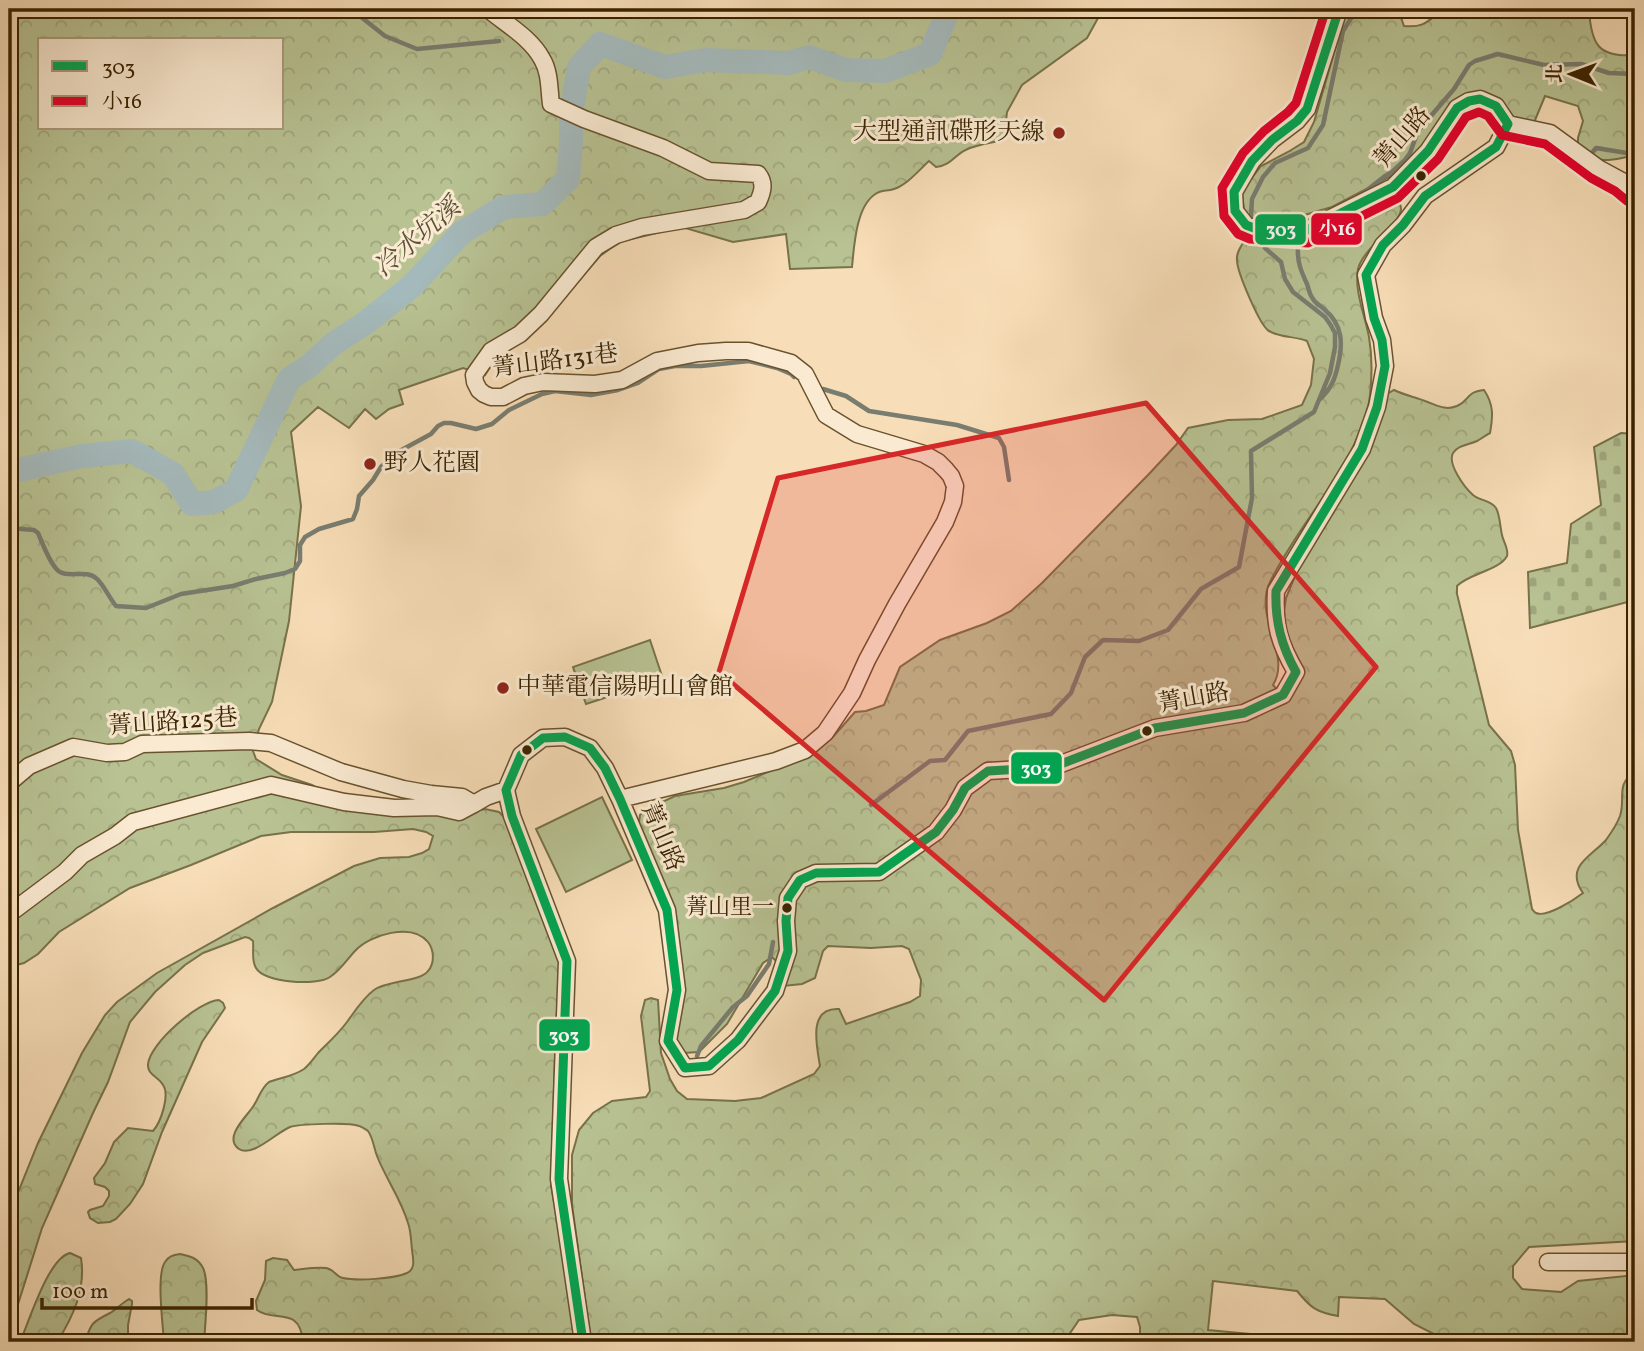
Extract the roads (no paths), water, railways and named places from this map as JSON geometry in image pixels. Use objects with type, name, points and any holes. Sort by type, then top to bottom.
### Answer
[{"type":"street","name":"菁山路131巷","points":[[488,9],[532,45],[543,60],[548,73],[551,104],[663,148],[709,171],[758,174],[763,180],[758,202],[744,210],[642,227],[615,235],[596,247],[541,314],[520,334],[491,351],[474,375],[479,390],[491,397],[503,397],[524,386],[543,382],[594,384],[622,380],[657,361],[698,354],[748,351],[791,363],[805,374],[826,415],[857,434],[924,454],[946,470],[955,486],[953,502],[945,522],[891,615],[852,693],[825,733],[805,750],[776,761],[620,799]]},
{"type":"street","name":"菁山路","points":[[506,790],[521,755],[543,738],[565,737],[590,748],[605,768],[667,910],[677,990],[668,1041],[685,1068],[709,1066],[738,1040],[775,991],[788,951],[788,898],[800,880],[816,873],[879,872],[936,832],[965,788],[988,771],[1053,768],[1155,728],[1244,713],[1283,695],[1296,672],[1284,651],[1275,615],[1276,591],[1362,449],[1377,407],[1385,366],[1382,340],[1374,318],[1366,275],[1383,245],[1403,225],[1425,196],[1496,147],[1508,124],[1496,106],[1480,99],[1469,101],[1457,108],[1428,151],[1393,187],[1305,231],[1254,228],[1246,225],[1236,211],[1234,192],[1252,162],[1307,109],[1339,9]]},
{"type":"street","points":[[1508,124],[1550,133],[1635,192]]},
{"type":"street","name":"菁山路125巷","points":[[9,783],[29,765],[73,747],[107,753],[125,752],[142,744],[249,741],[271,743],[341,772],[430,794],[462,797],[474,804]]},
{"type":"street","points":[[9,914],[65,872],[82,855],[133,822],[271,785],[344,802],[394,808],[437,807],[459,812],[486,797],[506,790],[512,816],[567,961],[559,1179],[583,1342]]},
{"type":"street","points":[[1548,1262],[1635,1262]]},
{"type":"waterway","points":[[351,9],[385,36],[417,49],[499,41]]},
{"type":"waterway","name":"冷水坑溪","points":[[9,472],[82,456],[132,451],[173,474],[192,504],[214,502],[236,490],[289,379],[412,286],[461,233],[504,207],[542,204],[568,179],[571,114],[579,67],[600,44],[665,67],[705,60],[789,63],[809,57],[846,70],[885,71],[930,54],[949,9]]},
{"type":"waterway","points":[[1251,216],[1252,199],[1263,177],[1275,163],[1308,148],[1323,125],[1343,31],[1357,9]]},
{"type":"waterway","points":[[1349,200],[1362,194],[1405,160],[1418,131],[1454,89],[1469,65],[1475,61],[1498,54],[1544,65],[1581,64],[1609,73],[1635,74]]},
{"type":"waterway","points":[[1591,154],[1596,148],[1627,153],[1635,149]]},
{"type":"waterway","points":[[1320,399],[1330,388],[1335,375],[1341,350],[1340,335],[1331,316],[1311,295],[1300,266],[1298,247],[1343,221],[1355,218],[1354,215]]},
{"type":"waterway","points":[[871,805],[930,761],[945,760],[968,731],[1051,714],[1071,693],[1085,657],[1103,640],[1139,641],[1168,630],[1201,589],[1239,567],[1252,498],[1251,451],[1314,412],[1330,373],[1335,347],[1335,333],[1330,324],[1293,292],[1285,279],[1281,262],[1265,248]]},
{"type":"waterway","points":[[9,528],[34,530],[53,565],[60,572],[93,576],[102,584],[116,606],[146,608],[181,594],[233,586],[295,569],[300,561],[300,545],[305,537],[319,529],[353,519],[359,496],[381,467],[396,453],[431,434],[444,423],[476,429],[492,424],[509,410],[542,394],[555,391],[591,395],[618,390],[638,383],[659,369],[675,366],[749,361],[777,368],[794,377]]},
{"type":"waterway","points":[[823,389],[846,396],[869,411],[957,425],[999,438],[1004,447],[1009,480]]},
{"type":"waterway","points":[[697,1056],[701,1046],[733,1007],[747,996],[769,964],[773,942]]},
{"type":"place","name":"大型通訊碟形天線","points":[[1059,133]]},
{"type":"place","name":"野人花園","points":[[370,464]]},
{"type":"place","name":"中華電信陽明山會館","points":[[503,688]]},
{"type":"place","name":"菁山里一","points":[[787,908]]}]
